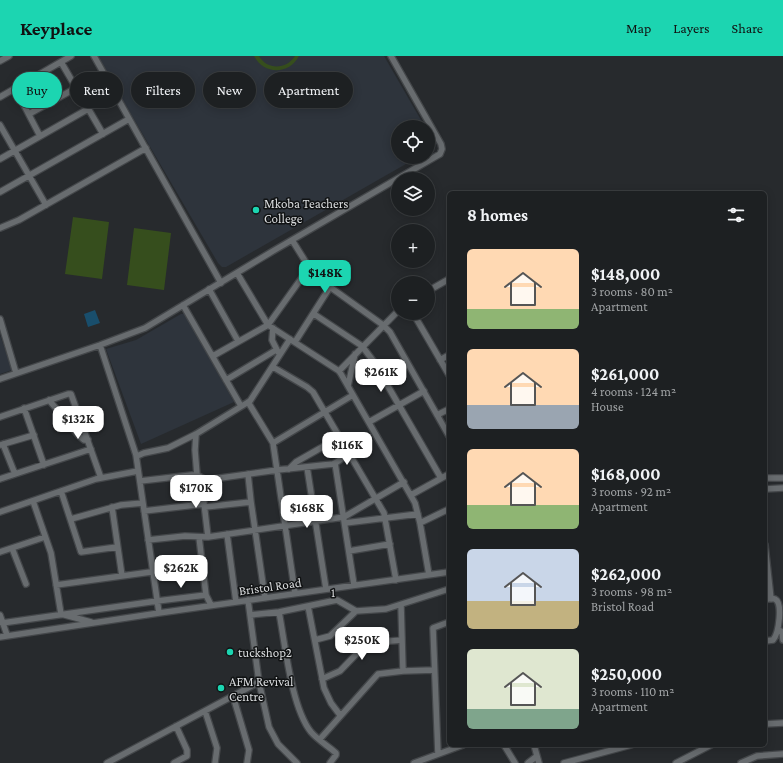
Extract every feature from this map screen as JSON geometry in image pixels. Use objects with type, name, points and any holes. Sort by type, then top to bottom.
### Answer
[{"type":"street","points":[[0,61],[9,56]]},
{"type":"street","points":[[43,72],[71,56]]},
{"type":"street","points":[[94,56],[221,283]]},
{"type":"street","points":[[0,379],[145,328],[441,152],[441,144],[391,56]]},
{"type":"street","points":[[61,62],[70,78]]},
{"type":"street","points":[[0,97],[12,90]]},
{"type":"street","points":[[29,114],[70,91]]},
{"type":"street","points":[[26,108],[40,136]]},
{"type":"street","points":[[0,159],[88,109],[103,134]]},
{"type":"street","points":[[0,192],[129,119]]},
{"type":"street","points":[[0,125],[46,205]]},
{"type":"street","points":[[0,228],[19,220],[146,148]]},
{"type":"street","points":[[292,240],[310,269],[330,287],[383,326],[394,338],[447,432]]},
{"type":"street","points":[[213,356],[238,341],[270,326],[303,276],[310,269]]},
{"type":"street","points":[[237,273],[270,326],[272,340],[280,355]]},
{"type":"street","points":[[435,287],[447,280]]},
{"type":"street","points":[[137,456],[168,448],[196,434],[248,402],[280,355],[314,314],[330,287]]},
{"type":"street","points":[[209,290],[238,341]]},
{"type":"street","points":[[184,305],[241,406]]},
{"type":"street","points":[[314,314],[362,346],[374,362],[441,478]]},
{"type":"street","points":[[0,319],[16,373]]},
{"type":"street","points":[[339,371],[362,346],[391,319]]},
{"type":"street","points":[[417,320],[447,372]]},
{"type":"street","points":[[270,326],[339,371],[412,495],[420,523],[429,575]]},
{"type":"street","points":[[100,345],[137,456],[159,613]]},
{"type":"street","points":[[226,380],[276,350]]},
{"type":"street","points":[[348,386],[355,354]]},
{"type":"street","points":[[440,360],[447,356]]},
{"type":"street","points":[[273,367],[310,389],[326,411],[386,518],[396,580]]},
{"type":"street","points":[[369,422],[424,391]]},
{"type":"street","points":[[0,417],[71,394],[100,478]]},
{"type":"street","points":[[273,443],[353,395]]},
{"type":"street","points":[[49,400],[78,435],[88,440]]},
{"type":"street","points":[[248,402],[273,443],[295,593]]},
{"type":"street","points":[[24,408],[44,465]]},
{"type":"street","points":[[437,415],[447,410]]},
{"type":"street","points":[[196,434],[195,450],[208,537]]},
{"type":"street","points":[[15,474],[2,444],[34,435]]},
{"type":"street","points":[[288,469],[296,462],[340,437]]},
{"type":"street","points":[[0,479],[91,449]]},
{"type":"street","points":[[140,482],[199,477],[206,480],[307,467],[335,463],[350,453]]},
{"type":"street","points":[[335,463],[354,585]]},
{"type":"street","points":[[307,467],[326,589]]},
{"type":"street","points":[[0,512],[100,478],[138,471]]},
{"type":"street","points":[[248,474],[265,598]]},
{"type":"street","points":[[412,495],[447,475]]},
{"type":"street","points":[[767,478],[783,478]]},
{"type":"street","points":[[148,540],[186,536],[199,538],[208,537],[344,516],[404,482]]},
{"type":"street","points":[[767,489],[783,488]]},
{"type":"street","points":[[61,491],[81,552],[117,547]]},
{"type":"street","points":[[33,501],[51,553],[61,614]]},
{"type":"street","points":[[144,512],[251,502]]},
{"type":"street","points":[[71,519],[112,507],[143,503]]},
{"type":"street","points":[[112,507],[122,576]]},
{"type":"street","points":[[420,523],[447,510]]},
{"type":"street","points":[[345,523],[418,514]]},
{"type":"street","points":[[228,534],[236,602]]},
{"type":"street","points":[[0,552],[46,537]]},
{"type":"street","points":[[199,538],[206,596],[211,605]]},
{"type":"street","points":[[349,551],[390,544]]},
{"type":"street","points":[[12,548],[26,584]]},
{"type":"street","points":[[56,585],[202,565]]},
{"type":"street","name":"Bristol Road","points":[[0,637],[93,622],[447,572]]},
{"type":"street","points":[[767,580],[768,599],[776,599],[779,603],[781,617],[779,630],[773,640],[767,641]]},
{"type":"street","points":[[315,640],[330,636],[356,611],[383,610],[447,590]]},
{"type":"street","points":[[2,623],[157,601],[206,596]]},
{"type":"street","points":[[248,600],[259,682],[271,730],[280,746],[297,763]]},
{"type":"street","name":"1","points":[[250,615],[279,612],[337,600],[356,611]]},
{"type":"street","points":[[401,605],[403,671]]},
{"type":"street","points":[[308,606],[326,693],[332,706],[340,716]]},
{"type":"street","points":[[279,612],[291,680],[302,717],[311,732],[336,753],[330,763]]},
{"type":"street","points":[[61,614],[93,622]]},
{"type":"street","points":[[0,615],[7,635]]},
{"type":"street","points":[[438,754],[433,628],[447,623]]},
{"type":"street","points":[[779,630],[782,632],[783,640]]},
{"type":"street","points":[[322,679],[338,672],[367,643],[402,640]]},
{"type":"street","points":[[320,739],[378,674],[403,671],[434,670]]},
{"type":"street","points":[[107,763],[259,682]]},
{"type":"street","points":[[233,696],[249,750],[247,763]]},
{"type":"street","points":[[205,711],[217,748],[215,763]]},
{"type":"street","points":[[767,724],[783,723]]},
{"type":"street","points":[[174,763],[188,754],[176,726]]},
{"type":"street","points":[[414,763],[457,747]]},
{"type":"street","points":[[505,747],[514,763]]},
{"type":"street","points":[[535,747],[539,763]]},
{"type":"street","points":[[564,763],[624,747]]},
{"type":"street","points":[[676,763],[706,747]]},
{"type":"street","points":[[741,763],[757,756],[783,754]]},
{"type":"street","points":[[528,763],[537,756]]},
{"type":"shaded area","name":"Mkoba Teachers College","points":[[97,56],[384,56],[421,120],[391,120],[391,164],[406,164],[226,267],[222,267],[218,263],[123,100],[123,72],[106,72]]},
{"type":"shaded area","points":[[181,314],[185,314],[234,402],[141,444],[106,349],[136,340]]},
{"type":"shaded area","points":[[0,335],[12,370],[0,374]]},
{"type":"green space","points":[[254,56],[259,56],[262,61],[272,66],[282,66],[291,61],[295,56],[299,56],[289,67],[276,70],[264,67]]},
{"type":"green space","points":[[73,217],[109,222],[102,279],[65,274]]},
{"type":"green space","points":[[134,228],[171,233],[164,290],[127,285]]},
{"type":"water","points":[[95,310],[100,323],[88,327],[84,314]]},
{"type":"place","name":"Mkoba Teachers College","points":[[256,210]]},
{"type":"place","name":"tuckshop2","points":[[230,652]]},
{"type":"place","name":"AFM Revival Centre","points":[[221,688]]}]
